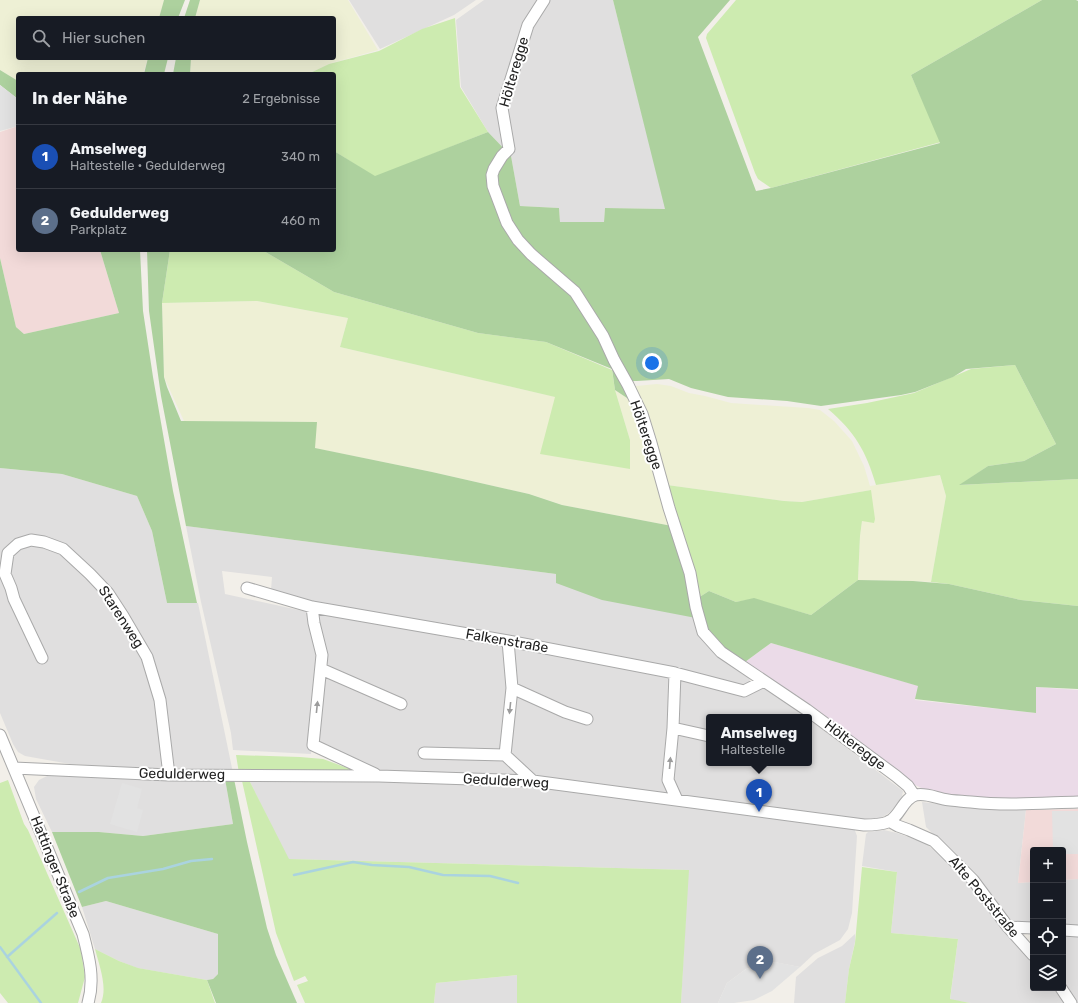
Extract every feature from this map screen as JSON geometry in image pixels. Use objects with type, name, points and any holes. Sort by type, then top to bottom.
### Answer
[{"type":"street","name":"Hölteregge","points":[[544,0],[528,25],[502,108],[509,150],[502,156],[492,175],[493,186],[507,223],[518,240],[531,254],[575,292],[603,336],[642,414],[690,573],[696,607],[703,632],[721,652],[807,710],[901,780],[908,786],[914,795]]},
{"type":"street","name":"Starenweg","points":[[42,658],[14,599],[5,574],[8,554],[18,544],[31,540],[44,542],[63,549],[108,593],[123,616],[147,657],[154,677],[160,700],[169,775]]},
{"type":"street","name":"Falkenstraße","points":[[247,588],[312,607],[508,641],[675,673],[744,691],[764,681]]},
{"type":"street","points":[[312,607],[314,623],[322,655],[313,745],[379,776]]},
{"type":"street","points":[[505,755],[512,688],[508,641]]},
{"type":"street","points":[[321,669],[401,704]]},
{"type":"street","points":[[675,673],[673,728],[668,780],[677,800]]},
{"type":"street","points":[[512,688],[565,712],[587,719]]},
{"type":"street","points":[[673,728],[706,735]]},
{"type":"street","name":"Hattinger Straße","points":[[0,735],[83,934],[90,959],[92,986],[88,1003]]},
{"type":"street","points":[[424,753],[505,755],[532,781]]},
{"type":"street","name":"Gedulderweg","points":[[14,768],[169,775],[379,776],[532,781],[864,825],[879,824],[889,821]]},
{"type":"street","points":[[889,821],[914,795],[924,794],[943,799],[1010,804],[1078,802]]},
{"type":"street","name":"Alte Poststraße","points":[[889,821],[934,841],[973,880],[1008,927],[1030,952]]},
{"type":"street","points":[[1008,927],[1030,928]]},
{"type":"street","points":[[1066,930],[1078,931]]},
{"type":"street","points":[[1063,991],[1071,1003]]},
{"type":"shaded area","points":[[349,0],[476,0],[454,15],[380,49]]},
{"type":"shaded area","points":[[484,0],[613,0],[666,209],[605,208],[604,222],[560,222],[559,208],[520,206],[511,156],[488,132],[461,87],[456,20]]},
{"type":"shaded area","points":[[0,85],[16,97],[16,127],[0,131]]},
{"type":"shaded area","points":[[16,127],[16,252],[101,252],[119,313],[24,334],[16,327],[0,258],[0,132]]},
{"type":"shaded area","points":[[0,468],[62,474],[137,496],[152,531],[167,603],[198,603],[233,773],[70,764],[25,756],[18,752],[0,713]]},
{"type":"shaded area","points":[[186,526],[556,574],[696,618],[749,675],[750,683],[741,687],[313,603],[271,590],[272,577],[222,571],[225,594],[308,612],[319,654],[311,754],[233,750],[231,733],[201,602]]},
{"type":"shaded area","points":[[322,614],[504,643],[510,689],[503,754],[422,747],[422,755],[504,757],[525,778],[380,773],[329,751],[317,741],[324,677],[330,677],[405,709],[405,703],[325,668],[318,615]]},
{"type":"shaded area","points":[[510,643],[673,675],[673,798],[534,777],[507,754],[513,687]]},
{"type":"shaded area","points":[[771,643],[919,686],[915,700],[1036,713],[1036,687],[1078,690],[1078,799],[1012,801],[964,797],[932,793],[913,784],[745,662]]},
{"type":"shaded area","points":[[677,676],[744,695],[765,686],[803,714],[706,714],[706,732],[675,727]]},
{"type":"shaded area","points":[[812,721],[903,791],[901,801],[889,813],[879,819],[865,820],[678,797],[670,779],[675,731],[706,737],[706,766],[812,766]]},
{"type":"shaded area","points":[[47,776],[225,779],[233,824],[143,836],[99,832],[52,832],[36,799],[34,787],[39,780]]},
{"type":"shaded area","points":[[249,780],[493,783],[561,789],[854,828],[857,836],[852,913],[848,929],[840,940],[814,954],[800,967],[774,962],[746,969],[727,983],[718,1003],[681,1003],[688,870],[288,859]]},
{"type":"shaded area","points":[[122,783],[142,789],[137,808],[143,810],[137,832],[110,824]]},
{"type":"shaded area","points":[[922,802],[955,806],[1026,810],[1018,883],[1030,882],[1030,923],[1009,920],[942,843],[926,827]]},
{"type":"shaded area","points":[[1078,809],[1078,879],[1066,880],[1066,847],[1030,847],[1030,882],[1018,883],[1026,810]]},
{"type":"shaded area","points":[[1052,811],[1078,811],[1078,854],[1066,854],[1066,847],[1053,847]]},
{"type":"shaded area","points":[[884,830],[923,842],[954,864],[1030,956],[1030,991],[1058,991],[1066,1003],[971,1003],[950,1000],[958,939],[891,933],[897,872],[862,866],[866,834],[868,832]]},
{"type":"shaded area","points":[[1078,879],[1078,928],[1066,927],[1066,880]]},
{"type":"shaded area","points":[[106,901],[218,934],[218,974],[213,979],[207,980],[137,968],[95,949],[82,907]]},
{"type":"shaded area","points":[[855,934],[845,1003],[794,1003],[796,977],[818,958],[842,946]]},
{"type":"shaded area","points":[[1066,934],[1078,934],[1078,1003],[1073,1003],[1066,991]]},
{"type":"shaded area","points":[[775,962],[800,967],[772,991],[754,1000],[734,1003],[718,1003],[727,983],[746,969]]},
{"type":"shaded area","points":[[517,975],[517,1003],[434,1003],[436,983]]},
{"type":"green space","points":[[0,0],[164,0],[160,16],[16,16],[16,60],[147,60],[144,72],[16,72],[16,80],[0,70]]},
{"type":"green space","points":[[164,0],[185,0],[179,16],[160,16]]},
{"type":"green space","points":[[190,0],[200,0],[196,16],[185,16]]},
{"type":"green space","points":[[200,0],[348,0],[378,50],[329,64],[312,72],[190,72],[191,60],[336,60],[336,16],[196,16]]},
{"type":"green space","points":[[613,0],[730,0],[698,37],[756,191],[940,143],[911,75],[1042,0],[1078,1],[1078,479],[959,485],[988,466],[1024,461],[1056,444],[1015,365],[966,369],[953,377],[915,392],[821,406],[787,401],[728,397],[691,388],[669,379],[628,381],[633,402],[615,390],[612,369],[546,342],[478,333],[334,292],[265,252],[336,252],[336,152],[375,176],[488,132],[511,156],[520,206],[559,208],[560,222],[604,222],[605,208],[665,209]]},
{"type":"green space","points":[[736,0],[1042,0],[911,75],[941,142],[771,188],[758,179],[755,173],[706,38],[707,34]]},
{"type":"green space","points":[[455,18],[460,87],[488,132],[375,177],[336,152],[336,72],[312,72],[329,64],[379,51],[422,29]]},
{"type":"green space","points":[[148,60],[168,60],[164,72],[144,72]]},
{"type":"green space","points":[[176,60],[191,60],[190,72],[173,72]]},
{"type":"green space","points":[[0,70],[16,80],[16,97],[0,85]]},
{"type":"green space","points":[[101,252],[140,252],[143,311],[153,377],[173,491],[197,603],[167,603],[152,531],[137,496],[62,474],[0,468],[0,258],[16,327],[24,334],[119,313]]},
{"type":"green space","points":[[147,252],[170,252],[162,303],[164,377],[181,421],[317,422],[315,448],[529,494],[562,505],[672,526],[696,618],[602,600],[556,583],[556,574],[186,526],[161,396],[149,311]]},
{"type":"green space","points":[[170,252],[265,252],[334,292],[478,333],[546,342],[612,370],[615,390],[630,440],[630,469],[540,454],[555,397],[340,347],[348,318],[257,301],[162,303]]},
{"type":"green space","points":[[257,301],[348,318],[340,347],[556,397],[630,469],[630,440],[615,390],[633,402],[672,526],[562,505],[529,494],[432,472],[314,448],[316,422],[184,421],[164,377],[162,303]]},
{"type":"green space","points":[[1015,365],[1056,444],[1024,461],[988,466],[960,485],[1078,479],[1078,606],[1021,600],[949,584],[931,582],[946,496],[940,475],[876,485],[864,452],[852,434],[828,409],[867,403],[914,393],[971,369]]},
{"type":"green space","points":[[657,384],[671,386],[689,393],[731,403],[820,410],[834,421],[852,441],[864,466],[870,486],[940,475],[946,496],[931,582],[858,580],[862,521],[871,490],[802,502],[784,501],[667,485],[635,390],[636,386]]},
{"type":"green space","points":[[667,485],[784,501],[802,502],[871,490],[875,519],[874,523],[862,521],[858,580],[811,615],[754,599],[736,602],[709,591],[698,598]]},
{"type":"green space","points":[[858,580],[913,581],[949,584],[1021,600],[1078,606],[1078,689],[1036,687],[1036,713],[915,699],[918,686],[771,643],[745,662],[723,648],[706,627],[698,598],[709,591],[736,602],[754,598],[811,615]]},
{"type":"green space","points":[[236,755],[323,759],[364,774],[239,773]]},
{"type":"green space","points":[[225,779],[234,779],[267,928],[276,955],[297,1003],[216,1003],[207,980],[213,979],[218,974],[218,934],[106,901],[82,907],[52,832],[99,832],[143,836],[233,824]]},
{"type":"green space","points":[[8,780],[24,824],[81,950],[85,977],[78,1003],[8,1003],[0,993],[0,783]]},
{"type":"green space","points":[[249,780],[289,859],[689,870],[681,1003],[517,1003],[517,975],[436,983],[434,1003],[305,1003],[297,985],[308,981],[305,976],[294,981],[276,933],[242,781]]},
{"type":"green space","points":[[862,867],[897,872],[891,933],[958,939],[950,999],[970,1003],[845,1003],[849,969],[855,943]]},
{"type":"green space","points":[[95,949],[119,961],[138,968],[207,980],[215,1003],[101,1003],[104,990],[101,969]]},
{"type":"waterway","points":[[79,892],[108,878],[163,869],[191,861],[212,859]]},
{"type":"waterway","points":[[294,875],[353,862],[372,865],[409,867],[443,875],[490,876],[518,883]]},
{"type":"waterway","points":[[7,957],[57,913]]},
{"type":"waterway","points":[[0,947],[41,1003]]},
{"type":"place","name":"Amselweg","points":[[759,812]]},
{"type":"place","name":"Gedulderweg","points":[[760,979]]}]
